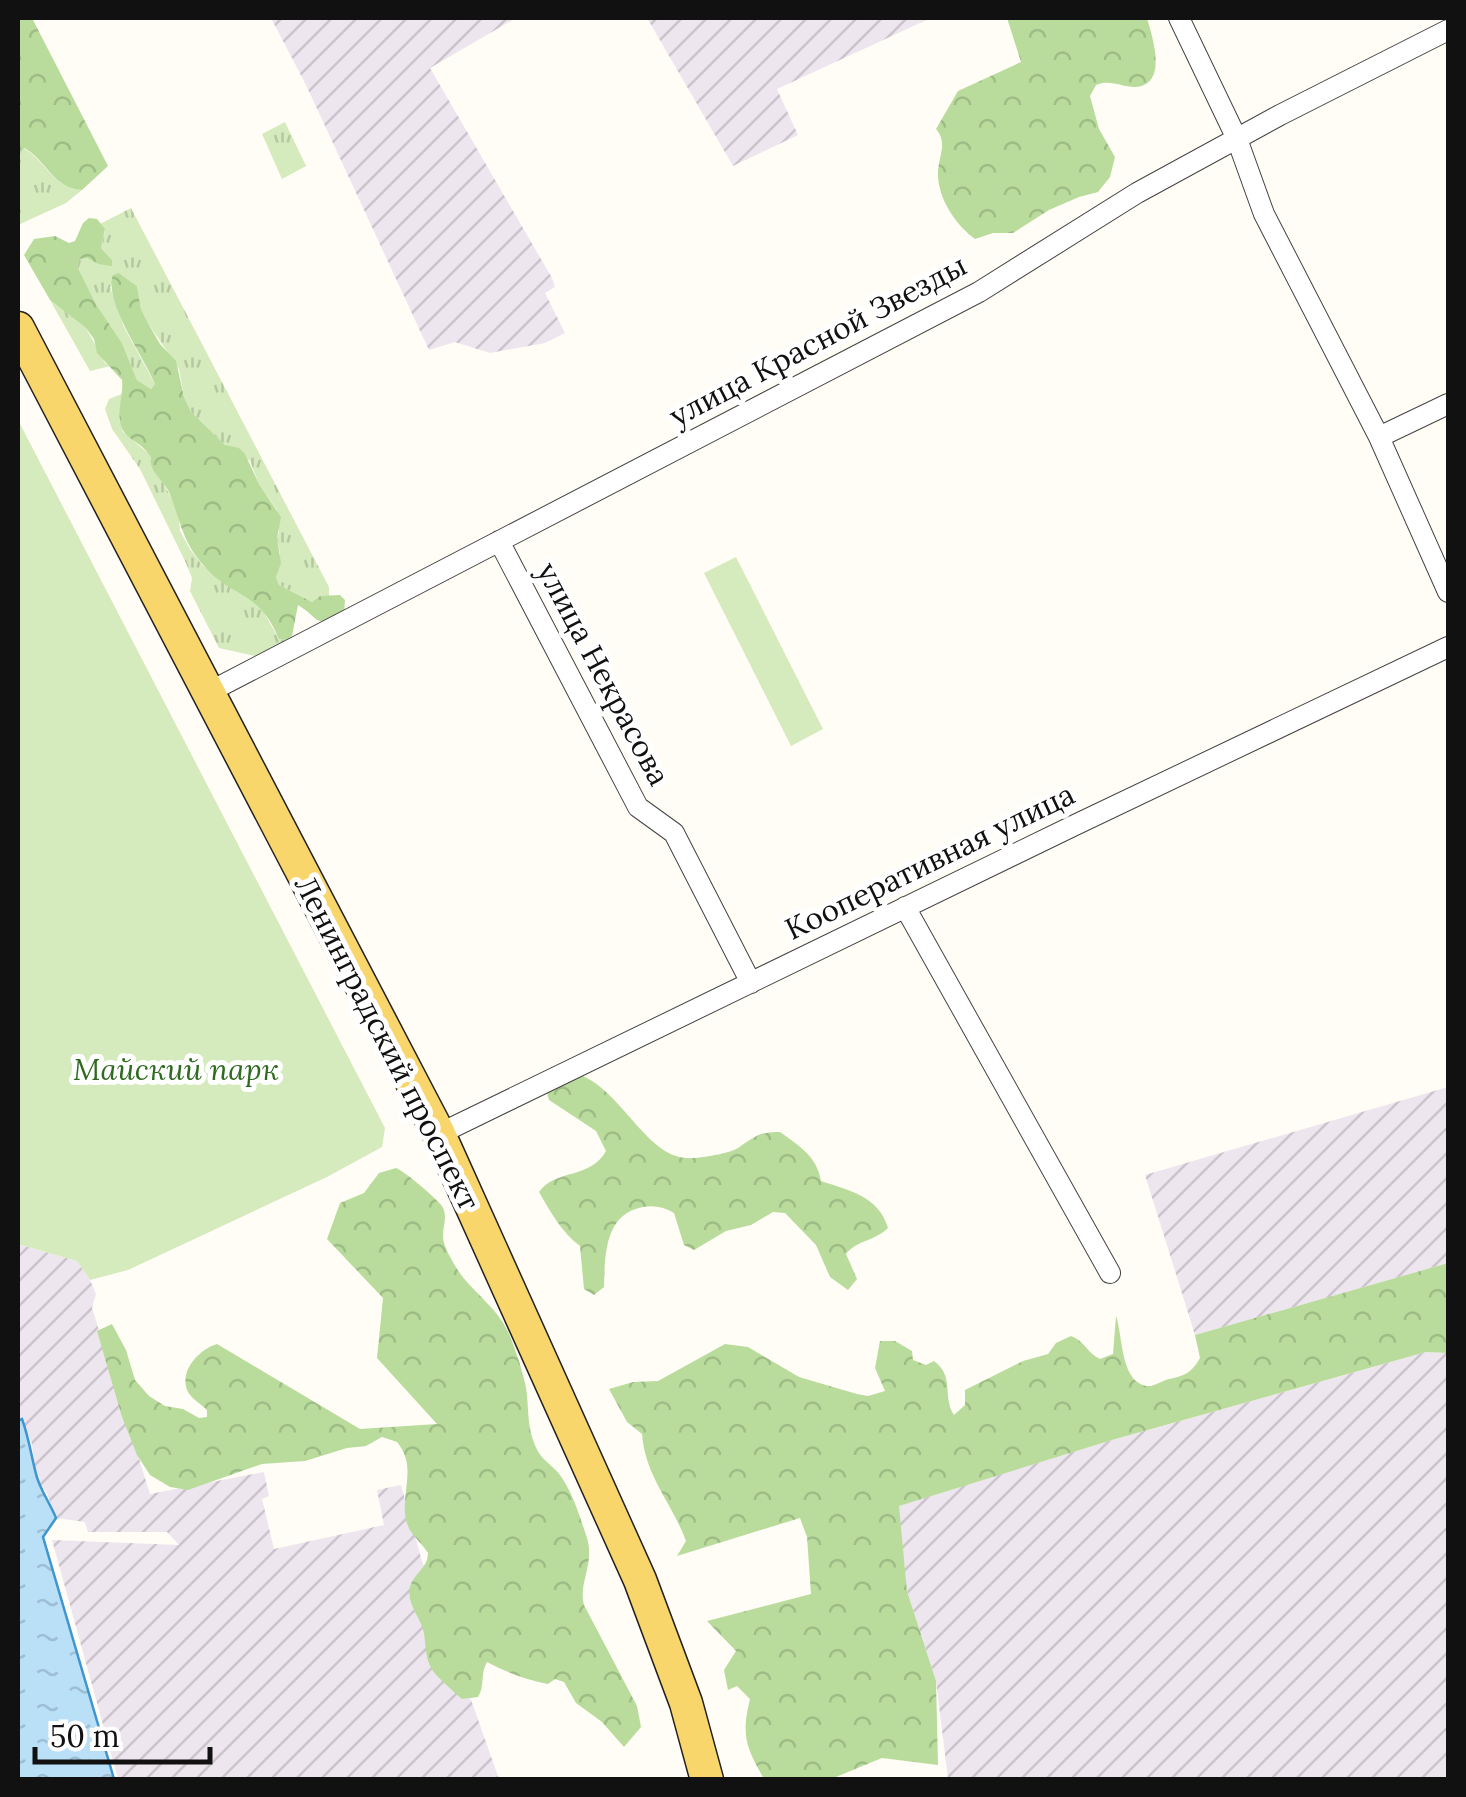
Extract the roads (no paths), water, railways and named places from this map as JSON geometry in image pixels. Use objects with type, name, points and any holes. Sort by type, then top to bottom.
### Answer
[{"type":"main road","name":"Ленинградский проспект","points":[[18,328],[291,856],[440,1134],[640,1580],[686,1704],[707,1780]]},
{"type":"street","points":[[1179,18],[1237,139],[1264,214],[1379,438],[1448,592]]},
{"type":"street","name":"улица Красной Звезды","points":[[208,692],[979,292],[1137,193],[1448,30]]},
{"type":"street","points":[[1379,438],[1448,404]]},
{"type":"street","name":"улица Некрасова","points":[[499,541],[638,807],[674,833],[751,982]]},
{"type":"street","name":"Кооперативная улица","points":[[440,1134],[1448,647]]},
{"type":"street","points":[[905,908],[1110,1274]]},
{"type":"water","points":[[22,1419],[37,1479],[56,1518],[43,1537],[114,1779],[18,1779],[18,1421]]},
{"type":"park label","name":"Майский парк","points":[[176,1070]]}]
